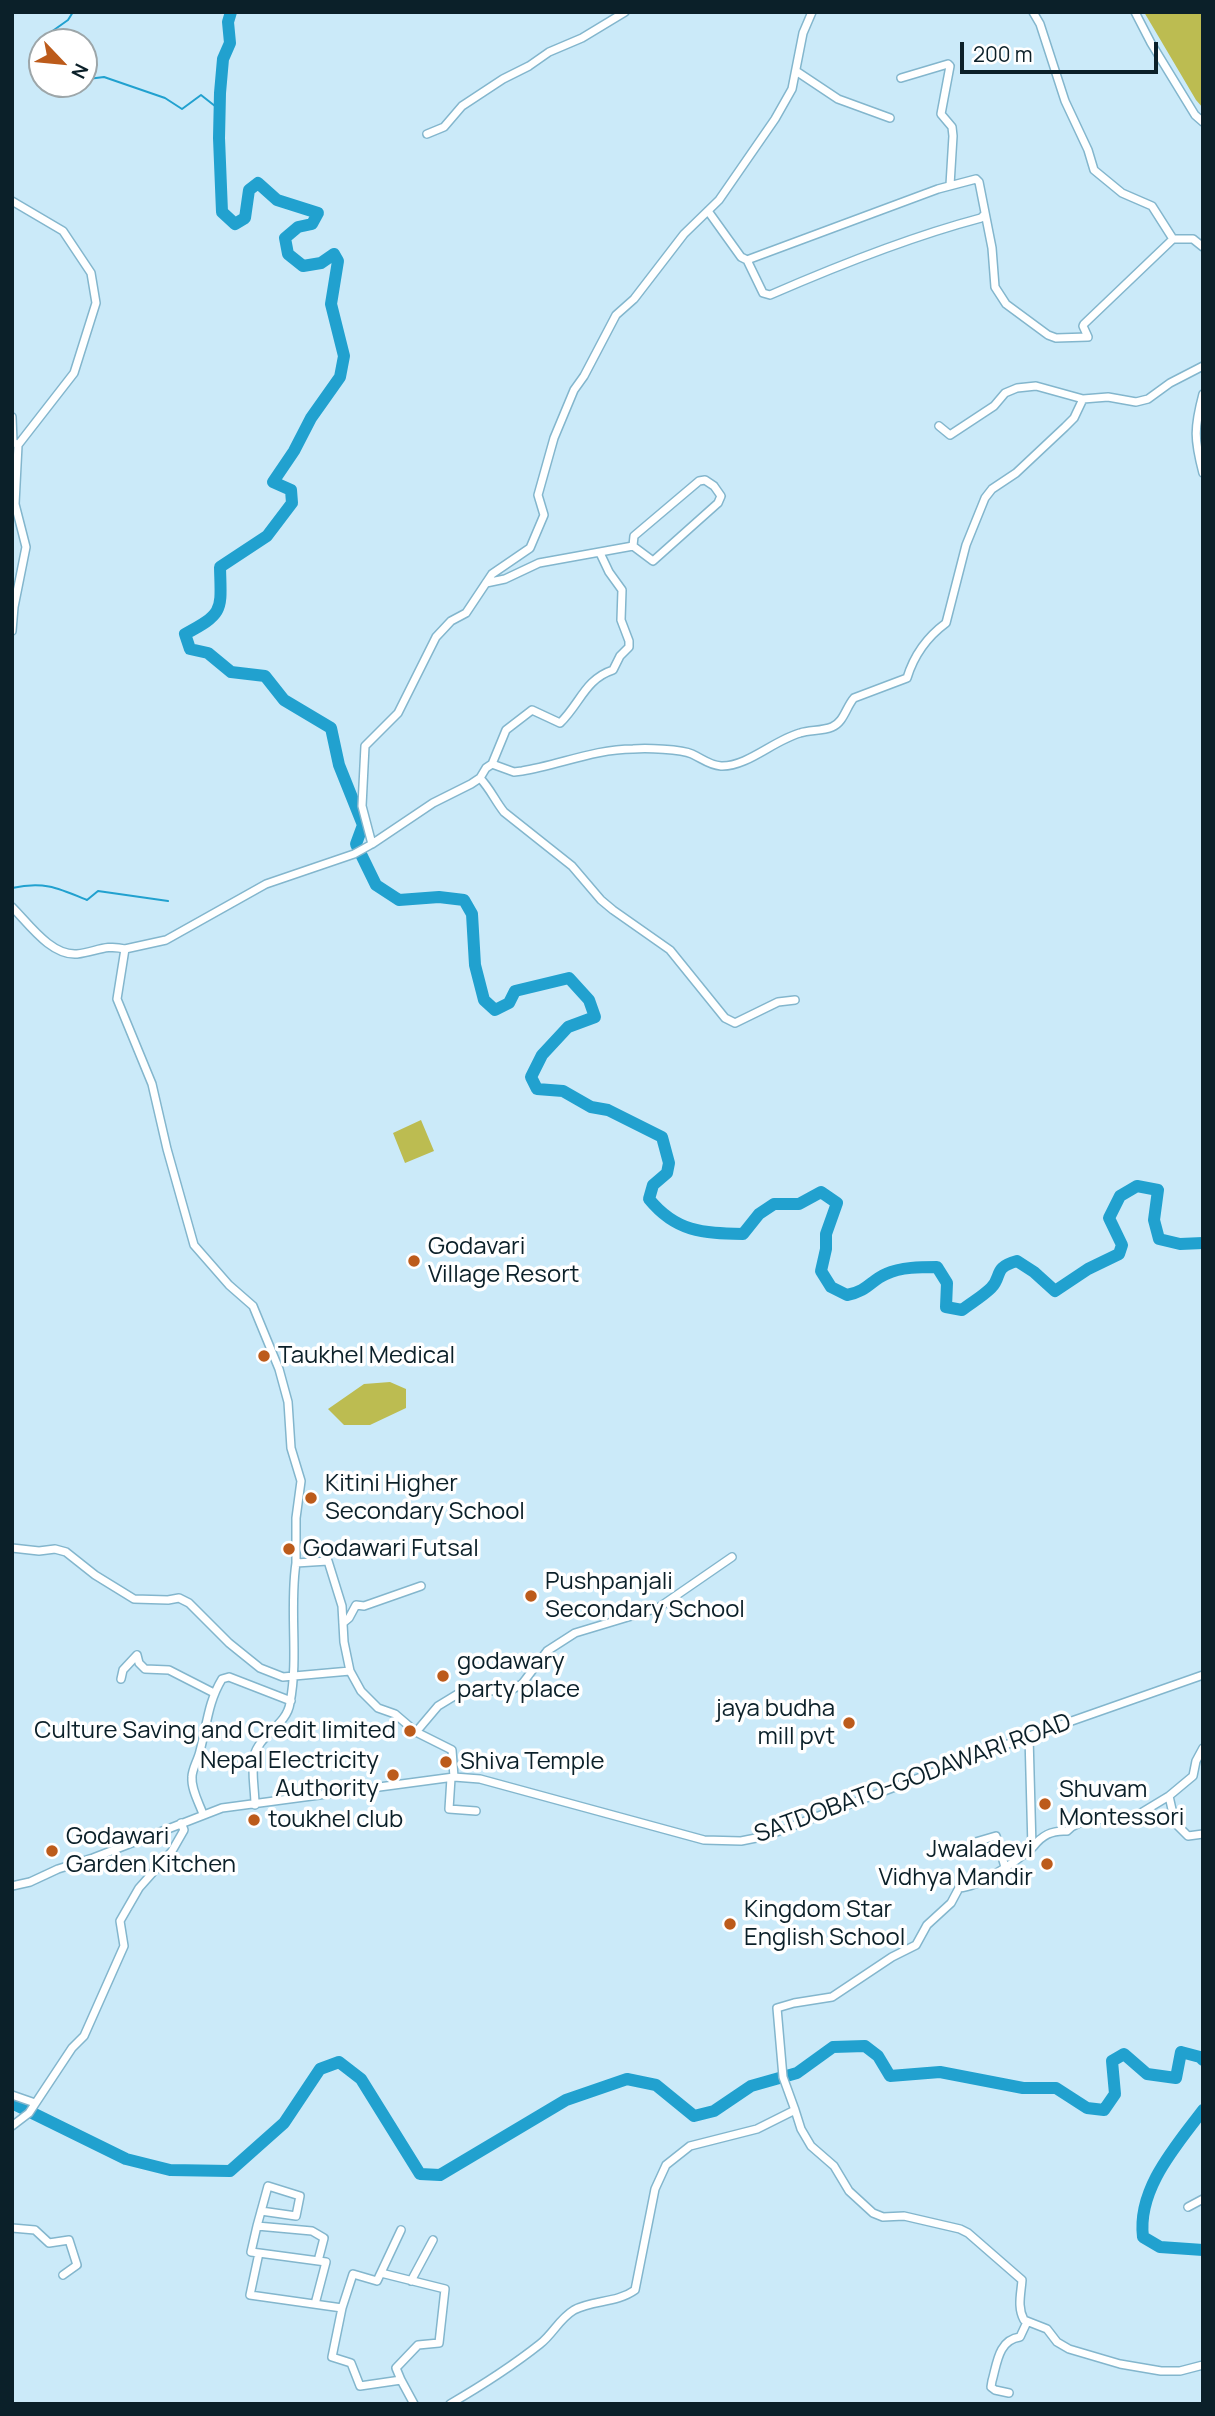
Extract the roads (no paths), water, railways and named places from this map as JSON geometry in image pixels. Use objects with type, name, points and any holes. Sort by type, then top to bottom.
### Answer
[{"type":"street","points":[[427,134],[440,130],[463,106],[503,79],[625,12]]},
{"type":"street","points":[[370,846],[362,806],[365,746],[398,713],[436,637],[451,621],[466,613],[492,575],[530,548],[544,515],[538,495],[563,414],[616,315],[634,299],[684,234],[719,200],[775,119],[792,89],[803,33],[812,12]]},
{"type":"street","points":[[1033,12],[1040,24],[1065,101],[1088,150],[1094,170],[1122,193],[1152,206],[1173,239]]},
{"type":"street","points":[[1135,12],[1195,115],[1203,122]]},
{"type":"street","points":[[901,78],[948,64],[950,66],[941,114],[952,127],[950,185]]},
{"type":"street","points":[[796,71],[838,99],[890,118]]},
{"type":"street","points":[[747,260],[841,223],[950,185],[976,179],[979,182],[992,248],[995,287],[1015,312],[1056,338],[1088,337],[1084,324],[1173,239],[1193,240],[1203,247]]},
{"type":"street","points":[[12,201],[64,231],[91,273],[96,303],[74,373],[18,445],[16,505],[26,547],[12,631]]},
{"type":"street","points":[[708,211],[741,257],[747,260],[763,293],[770,295],[859,257],[984,215]]},
{"type":"street","points":[[939,426],[950,435],[994,405],[1005,393],[1017,388],[1036,386],[1083,399],[1108,397],[1136,402],[1148,399],[1170,383],[1203,366]]},
{"type":"street","points":[[1203,394],[1195,425],[1195,444],[1203,473]]},
{"type":"street","points":[[492,764],[514,772],[584,755],[631,748],[687,752],[711,764],[730,765],[742,763],[780,740],[800,732],[831,728],[839,722],[854,698],[907,678],[923,644],[933,632],[946,623],[966,545],[985,498],[992,489],[1016,473],[1074,418],[1083,399]]},
{"type":"street","points":[[12,417],[13,442],[18,445]]},
{"type":"street","points":[[486,583],[505,579],[539,563],[633,546],[653,561],[718,503],[722,496],[705,480],[699,481],[634,536],[633,546]]},
{"type":"street","points":[[12,907],[54,948],[63,953],[77,954],[111,946],[125,949],[166,940],[266,884],[370,846],[424,808],[480,778],[492,764],[506,730],[532,710],[560,723],[598,674],[613,670],[620,656],[629,647],[629,641],[621,621],[622,590],[600,553]]},
{"type":"street","points":[[480,778],[492,791],[504,812],[572,866],[601,900],[670,950],[725,1018],[735,1023],[778,1002],[795,1000]]},
{"type":"street","points":[[125,949],[117,999],[152,1084],[194,1245],[229,1285],[253,1306],[279,1369],[288,1402],[291,1448],[301,1481],[292,1593],[291,1701],[288,1713],[254,1754],[255,1805]]},
{"type":"street","points":[[12,1548],[55,1549],[66,1552],[95,1575],[134,1599],[179,1598],[189,1603],[229,1643],[260,1668],[283,1677],[350,1671]]},
{"type":"street","points":[[416,1732],[438,1706],[461,1692],[510,1690],[522,1684],[547,1651],[575,1633],[658,1608],[732,1557]]},
{"type":"street","points":[[296,1563],[328,1561],[342,1606],[350,1671],[369,1701],[378,1708],[395,1714],[416,1732],[452,1750],[453,1777],[449,1809],[476,1811]]},
{"type":"street","points":[[343,1623],[356,1605],[365,1606],[421,1586]]},
{"type":"street","points":[[121,1679],[123,1670],[137,1655],[139,1663],[145,1669],[169,1670],[214,1693]]},
{"type":"street","name":"SATDOBATO-GODAWARI ROAD","points":[[12,1886],[30,1882],[222,1808],[453,1777],[480,1779],[704,1840],[741,1841],[766,1836],[809,1821],[1029,1736],[1203,1675]]},
{"type":"street","points":[[203,1814],[193,1788],[192,1776],[201,1751],[214,1693],[226,1676],[291,1701]]},
{"type":"street","points":[[1029,1736],[1032,1848]]},
{"type":"street","points":[[1203,1748],[1196,1761],[1194,1776],[1169,1796],[1126,1822],[1106,1818],[1072,1827],[1067,1831],[1057,1830],[1042,1837],[1032,1848],[1005,1867],[973,1886],[959,1888],[951,1903],[927,1925],[916,1945],[892,1957],[832,1997],[777,2008],[783,2077],[801,2129],[811,2146],[834,2166],[849,2192],[873,2213],[883,2217],[904,2216],[968,2233],[1022,2280],[1020,2313],[1027,2322],[1047,2329],[1057,2342],[1069,2349],[1120,2364],[1161,2371],[1180,2371],[1203,2365]]},
{"type":"street","points":[[1169,1796],[1175,1823],[1188,1836],[1203,1834]]},
{"type":"street","points":[[12,2126],[29,2113],[72,2048],[84,2036],[124,1945],[120,1921],[139,1888],[172,1851],[184,1830],[181,1823]]},
{"type":"street","points":[[972,1843],[996,1836],[1005,1867]]},
{"type":"street","points":[[12,2095],[35,2103]]},
{"type":"street","points":[[450,2404],[481,2386],[543,2342],[558,2322],[575,2309],[624,2298],[635,2290],[655,2189],[666,2165],[680,2152],[690,2146],[757,2129],[793,2106]]},
{"type":"street","points":[[261,2211],[296,2216],[300,2196],[268,2186],[261,2211],[257,2226],[251,2252],[326,2262],[315,2304]]},
{"type":"street","points":[[1188,2207],[1203,2199]]},
{"type":"street","points":[[257,2226],[312,2231],[324,2238],[318,2261]]},
{"type":"street","points":[[12,2228],[35,2230],[49,2243],[69,2240],[77,2265],[64,2275]]},
{"type":"street","points":[[401,2230],[377,2281],[353,2274],[342,2308],[332,2357],[351,2363],[360,2386],[401,2380]]},
{"type":"street","points":[[411,2281],[433,2240]]},
{"type":"street","points":[[259,2253],[250,2295],[342,2308]]},
{"type":"street","points":[[381,2273],[445,2289],[439,2343],[418,2345],[396,2368],[414,2404]]},
{"type":"street","points":[[1009,2393],[995,2390],[991,2386],[992,2381],[1001,2350],[1007,2342],[1020,2337],[1027,2322]]},
{"type":"waterway","points":[[57,28],[68,20],[73,12]]},
{"type":"waterway","points":[[231,12],[228,22],[230,43],[223,59],[220,93],[222,212],[235,224],[245,218],[249,190],[258,183],[277,200],[318,213],[312,224],[298,227],[285,238],[288,254],[303,266],[321,263],[334,254],[338,261],[331,304],[344,356],[340,377],[311,418],[294,451],[273,482],[291,490],[292,503],[267,536],[220,567],[221,593],[218,609],[207,621],[185,634],[190,649],[208,653],[231,672],[265,676],[284,700],[331,728],[339,765],[363,825],[356,844],[376,885],[399,900],[439,897],[464,900],[472,914],[475,965],[484,1000],[495,1010],[509,1003],[515,991],[569,978],[589,1000],[595,1017],[568,1027],[542,1055],[531,1077],[537,1089],[563,1091],[591,1107],[608,1110],[662,1137],[669,1163],[667,1173],[653,1185],[649,1199],[669,1218],[691,1228],[715,1233],[743,1234],[759,1214],[774,1204],[799,1204],[821,1192],[837,1203],[826,1234],[821,1271],[831,1287],[847,1295],[860,1291],[892,1272],[937,1267],[947,1283],[946,1307],[962,1310],[995,1284],[1004,1266],[1017,1261],[1055,1291],[1088,1269],[1119,1254],[1122,1245],[1109,1218],[1120,1196],[1137,1186],[1158,1190],[1154,1220],[1159,1239],[1180,1244],[1203,1243]]},
{"type":"waterway","points":[[98,78],[104,77],[165,98],[182,109],[201,95],[220,110]]},
{"type":"waterway","points":[[12,888],[33,885],[51,887],[87,900],[98,891],[168,901]]},
{"type":"waterway","points":[[12,2103],[126,2159],[170,2170],[230,2171],[284,2123],[320,2069],[339,2062],[361,2079],[420,2174],[440,2175],[566,2100],[627,2079],[656,2085],[694,2116],[714,2111],[751,2086],[797,2073],[833,2047],[865,2046],[878,2056],[890,2076],[940,2072],[1023,2088],[1056,2088],[1087,2108],[1104,2110],[1115,2094],[1112,2061],[1124,2054],[1147,2074],[1176,2078],[1181,2052],[1203,2060]]},
{"type":"waterway","points":[[1203,2110],[1171,2153],[1152,2185],[1143,2219],[1143,2237],[1160,2247],[1203,2250]]},
{"type":"place","name":"Godavari Village Resort","points":[[414,1261]]},
{"type":"place","name":"Taukhel Medical","points":[[264,1356]]},
{"type":"place","name":"Kitini Higher Secondary School","points":[[311,1498]]},
{"type":"place","name":"Godawari Futsal","points":[[289,1549]]},
{"type":"place","name":"Pushpanjali Secondary School","points":[[531,1596]]},
{"type":"place","name":"godawary party place","points":[[443,1676]]},
{"type":"place","name":"jaya budha mill pvt","points":[[849,1723]]},
{"type":"place","name":"Culture Saving and Credit limited","points":[[410,1731]]},
{"type":"place","name":"Shiva Temple","points":[[446,1762]]},
{"type":"place","name":"Nepal Electricity Authority","points":[[393,1775]]},
{"type":"place","name":"Shuvam Montessori","points":[[1045,1804]]},
{"type":"place","name":"toukhel club","points":[[254,1820]]},
{"type":"place","name":"Godawari Garden Kitchen","points":[[52,1851]]},
{"type":"place","name":"Jwaladevi Vidhya Mandir","points":[[1047,1864]]},
{"type":"place","name":"Kingdom Star English School","points":[[730,1924]]}]
